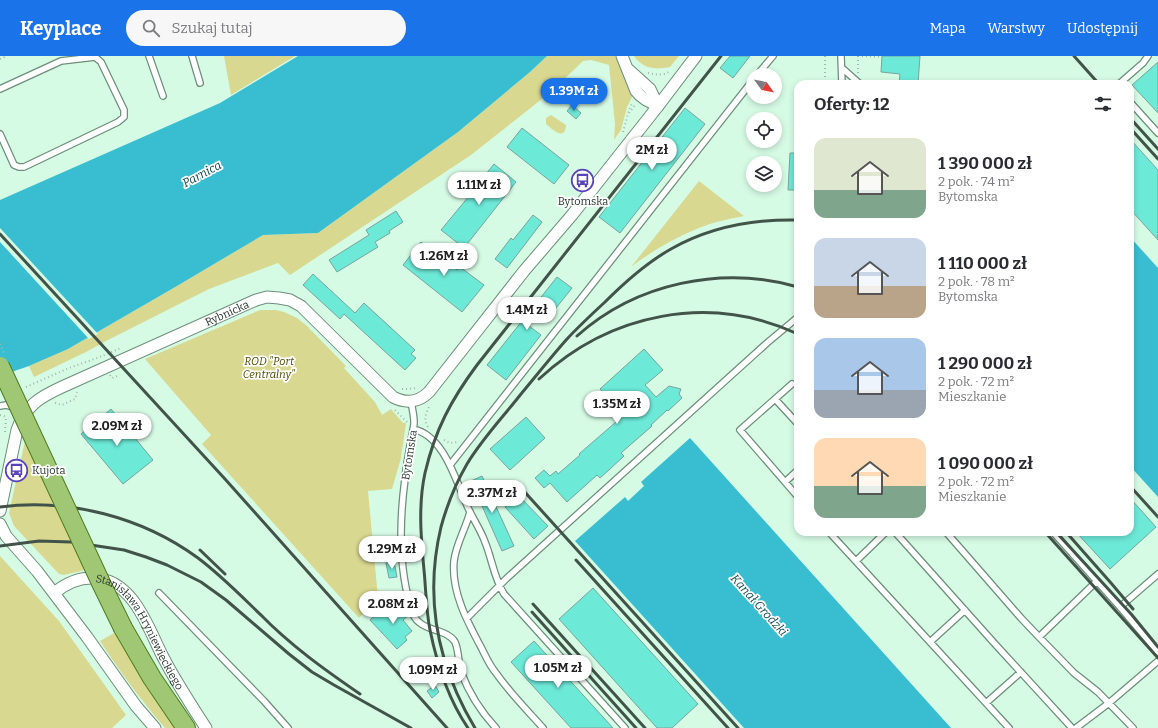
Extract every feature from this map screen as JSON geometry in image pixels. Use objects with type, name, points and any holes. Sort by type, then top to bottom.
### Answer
[{"type":"main road","points":[[0,366],[123,628],[152,678],[186,728]]},
{"type":"street","points":[[622,56],[636,91],[642,98],[658,106]]},
{"type":"street","points":[[411,401],[420,399],[429,392],[520,277],[565,224],[696,56]]},
{"type":"street","name":"Rybnicka","points":[[24,413],[35,402],[55,390],[223,314],[256,300],[272,297],[286,299],[301,306],[336,339],[391,396],[401,400],[411,401]]},
{"type":"street","points":[[0,511],[15,437],[24,413]]},
{"type":"street","points":[[0,525],[6,536],[54,593],[133,702],[155,728]]},
{"type":"street","name":"Stanisława Hryniewieckiego","points":[[54,593],[71,582],[93,578],[111,582],[124,590],[138,608],[169,668],[206,728]]},
{"type":"lane","points":[[149,56],[163,96]]},
{"type":"lane","points":[[192,56],[200,83]]},
{"type":"lane","points":[[763,68],[773,56]]},
{"type":"lane","points":[[841,56],[842,80]]},
{"type":"lane","points":[[1124,80],[1143,63],[1148,56]]},
{"type":"lane","points":[[0,89],[60,59],[95,57],[101,62],[124,110],[124,117],[118,122],[24,167],[14,165],[0,134]]},
{"type":"lane","points":[[842,68],[856,80]]},
{"type":"lane","points":[[450,465],[746,89]]},
{"type":"lane","points":[[1134,106],[1158,133]]},
{"type":"lane","points":[[467,618],[499,586],[761,348],[794,320]]},
{"type":"lane","points":[[792,384],[740,430],[794,492]]},
{"type":"lane","points":[[775,399],[794,420]]},
{"type":"lane","name":"Bytomska","points":[[411,401],[414,419],[400,518],[402,554],[410,603],[413,614],[417,620],[430,629],[441,632],[453,640],[461,671],[471,694],[496,728]]},
{"type":"lane","points":[[0,406],[10,406],[24,413]]},
{"type":"lane","points":[[413,429],[420,431],[435,442],[441,449],[450,465],[470,512],[479,526],[499,586],[504,594],[625,728]]},
{"type":"lane","points":[[785,482],[794,474]]},
{"type":"lane","points":[[470,512],[467,524],[456,549],[454,577],[457,592],[475,636],[494,671],[506,687],[543,728]]},
{"type":"lane","points":[[834,536],[1009,728]]},
{"type":"lane","points":[[856,561],[882,536]]},
{"type":"lane","points":[[899,536],[1072,728]]},
{"type":"lane","points":[[949,536],[1039,637],[1074,673],[1098,692],[1133,728]]},
{"type":"lane","points":[[1057,536],[1158,652]]},
{"type":"lane","points":[[1120,607],[1158,574]]},
{"type":"lane","points":[[1039,637],[1097,581]]},
{"type":"lane","points":[[159,593],[264,701],[288,728]]},
{"type":"lane","points":[[930,642],[965,610]]},
{"type":"lane","points":[[1076,728],[1109,703],[1158,661]]},
{"type":"lane","points":[[986,703],[1021,672]]},
{"type":"path","points":[[0,59],[7,56]]},
{"type":"path","points":[[825,56],[825,80]]},
{"type":"path","points":[[859,80],[858,56],[882,57]]},
{"type":"path","points":[[657,80],[660,75],[666,74],[672,69]]},
{"type":"path","points":[[621,135],[624,131],[631,105],[635,99]]},
{"type":"path","points":[[628,114],[636,104]]},
{"type":"path","points":[[26,387],[69,368],[127,346]]},
{"type":"path","points":[[400,388],[412,389],[420,386]]},
{"type":"path","points":[[430,428],[426,423],[425,416],[431,402]]},
{"type":"path","points":[[393,408],[413,429]]},
{"type":"path","points":[[0,415],[6,418],[5,432]]},
{"type":"path","points":[[440,437],[450,443],[456,443],[462,439]]},
{"type":"green space","points":[[224,56],[295,56],[231,95]]},
{"type":"green space","points":[[547,56],[615,56],[633,95],[627,107],[621,130],[614,140],[615,124],[609,65],[591,60],[583,61],[552,91],[471,155],[290,275],[278,263],[209,289],[34,377],[29,366],[68,349],[263,235],[318,233],[458,132]]},
{"type":"green space","points":[[634,56],[679,56],[670,67],[650,68],[641,64]]},
{"type":"green space","points":[[551,115],[566,125],[563,133],[558,133],[546,124],[546,118]]},
{"type":"green space","points":[[699,181],[744,216],[715,222],[681,236],[664,245],[631,267]]},
{"type":"green space","name":"ROD \"Port Centralny\"","points":[[260,310],[276,310],[297,318],[307,326],[346,366],[344,368],[375,402],[382,415],[391,409],[403,423],[406,423],[401,458],[392,489],[368,491],[378,598],[359,618],[202,444],[211,435],[145,359]]},
{"type":"green space","points":[[25,441],[85,570],[64,575],[59,574],[14,526],[9,513]]},
{"type":"green space","points":[[0,556],[59,621],[126,715],[112,728],[0,728]]},
{"type":"green space","points":[[116,632],[177,728],[165,728],[131,686],[100,641]]},
{"type":"water","name":"Parnica","points":[[298,56],[547,56],[458,132],[318,233],[263,235],[68,349],[29,366],[0,376],[0,200],[220,103]]},
{"type":"water","points":[[1134,241],[1158,268],[1158,497],[1134,470]]},
{"type":"water","name":"Kanał Grodzki","points":[[690,438],[951,728],[744,728],[575,541],[625,497],[628,501],[644,486],[641,482]]},
{"type":"pier","points":[[0,228],[98,334],[89,339],[0,242]]},
{"type":"building","points":[[730,56],[750,56],[733,78],[720,68]]},
{"type":"building","points":[[882,56],[920,56],[918,80],[899,80],[900,74],[881,72]]},
{"type":"building","points":[[1158,62],[1158,113],[1134,87],[1134,83]]},
{"type":"building","points":[[572,105],[581,113],[576,119],[567,111]]},
{"type":"building","points":[[685,108],[705,124],[620,233],[599,217]]},
{"type":"building","points":[[522,128],[569,165],[554,184],[507,147]]},
{"type":"building","points":[[1134,143],[1158,170],[1158,240],[1134,213]]},
{"type":"building","points":[[790,153],[794,153],[794,190],[788,190]]},
{"type":"building","points":[[494,164],[516,182],[464,248],[441,230]]},
{"type":"building","points":[[396,211],[403,222],[389,231],[390,233],[375,242],[378,247],[337,272],[329,260],[369,235],[366,230]]},
{"type":"building","points":[[533,215],[542,222],[507,268],[495,259],[511,238],[513,240]]},
{"type":"building","points":[[421,242],[457,270],[460,267],[484,285],[462,312],[403,265]]},
{"type":"building","points":[[313,274],[355,313],[364,303],[415,350],[411,354],[416,358],[405,370],[344,314],[340,319],[303,285]]},
{"type":"building","points":[[557,277],[572,288],[548,318],[540,311],[529,326],[541,335],[506,380],[487,365]]},
{"type":"building","points":[[644,349],[663,370],[645,385],[656,397],[669,386],[681,389],[679,394],[682,398],[621,453],[624,456],[610,469],[600,478],[597,475],[567,502],[550,483],[544,488],[535,478],[544,470],[550,476],[556,471],[558,474],[624,415],[600,389]]},
{"type":"building","points":[[111,409],[153,460],[123,484],[81,434]]},
{"type":"building","points":[[526,417],[545,438],[510,470],[490,449]]},
{"type":"building","points":[[482,476],[514,546],[502,551],[471,481]]},
{"type":"building","points":[[518,495],[548,526],[534,539],[505,507]]},
{"type":"building","points":[[1134,502],[1156,527],[1110,569],[1080,536],[1134,536]]},
{"type":"building","points":[[394,561],[397,577],[389,578],[386,563]]},
{"type":"building","points":[[593,588],[698,704],[672,728],[657,728],[559,619]]},
{"type":"building","points":[[388,604],[398,615],[406,607],[409,615],[403,620],[412,631],[405,637],[407,640],[397,649],[370,620]]},
{"type":"building","points":[[534,641],[613,728],[571,728],[511,662]]},
{"type":"building","points":[[435,685],[439,692],[432,698],[427,691]]},
{"type":"railway","points":[[468,728],[461,717],[444,681],[433,643],[428,615],[422,546],[421,497],[429,457],[439,429],[459,391],[477,365],[721,56]]},
{"type":"railway","points":[[1074,56],[1095,80]]},
{"type":"railway","points":[[1134,122],[1158,149]]},
{"type":"railway","points":[[1134,132],[1158,159]]},
{"type":"railway","points":[[475,728],[462,704],[444,656],[438,631],[434,580],[436,553],[441,527],[452,494],[467,464],[493,428],[567,339],[620,287],[644,267],[662,254],[701,235],[749,223],[794,220]]},
{"type":"railway","points":[[0,234],[225,479],[447,728]]},
{"type":"railway","points":[[577,336],[600,318],[626,303],[653,291],[681,283],[710,279],[740,278],[769,281],[794,286]]},
{"type":"railway","points":[[539,379],[567,356],[597,338],[629,325],[662,316],[696,313],[730,314],[764,321],[794,332]]},
{"type":"railway","points":[[522,489],[738,728]]},
{"type":"railway","points":[[1134,490],[1158,517]]},
{"type":"railway","points":[[0,507],[52,505],[78,508],[129,521],[153,531],[176,544],[207,565],[224,579],[263,617]]},
{"type":"railway","points":[[1049,536],[1158,658]]},
{"type":"railway","points":[[1060,536],[1132,615],[1158,647]]},
{"type":"railway","points":[[1070,536],[1133,609]]},
{"type":"railway","points":[[0,546],[39,541],[71,542],[124,550],[167,565],[201,582],[226,600],[312,672],[411,728]]},
{"type":"railway","points":[[200,550],[225,574]]},
{"type":"railway","points":[[576,560],[728,728]]},
{"type":"railway","points":[[533,604],[645,728]]},
{"type":"railway","points":[[532,612],[636,728]]},
{"type":"railway","points":[[260,614],[296,647],[360,694]]},
{"type":"place","name":"Bytomska","points":[[583,181]]},
{"type":"place","name":"Kujota","points":[[16,470]]}]
